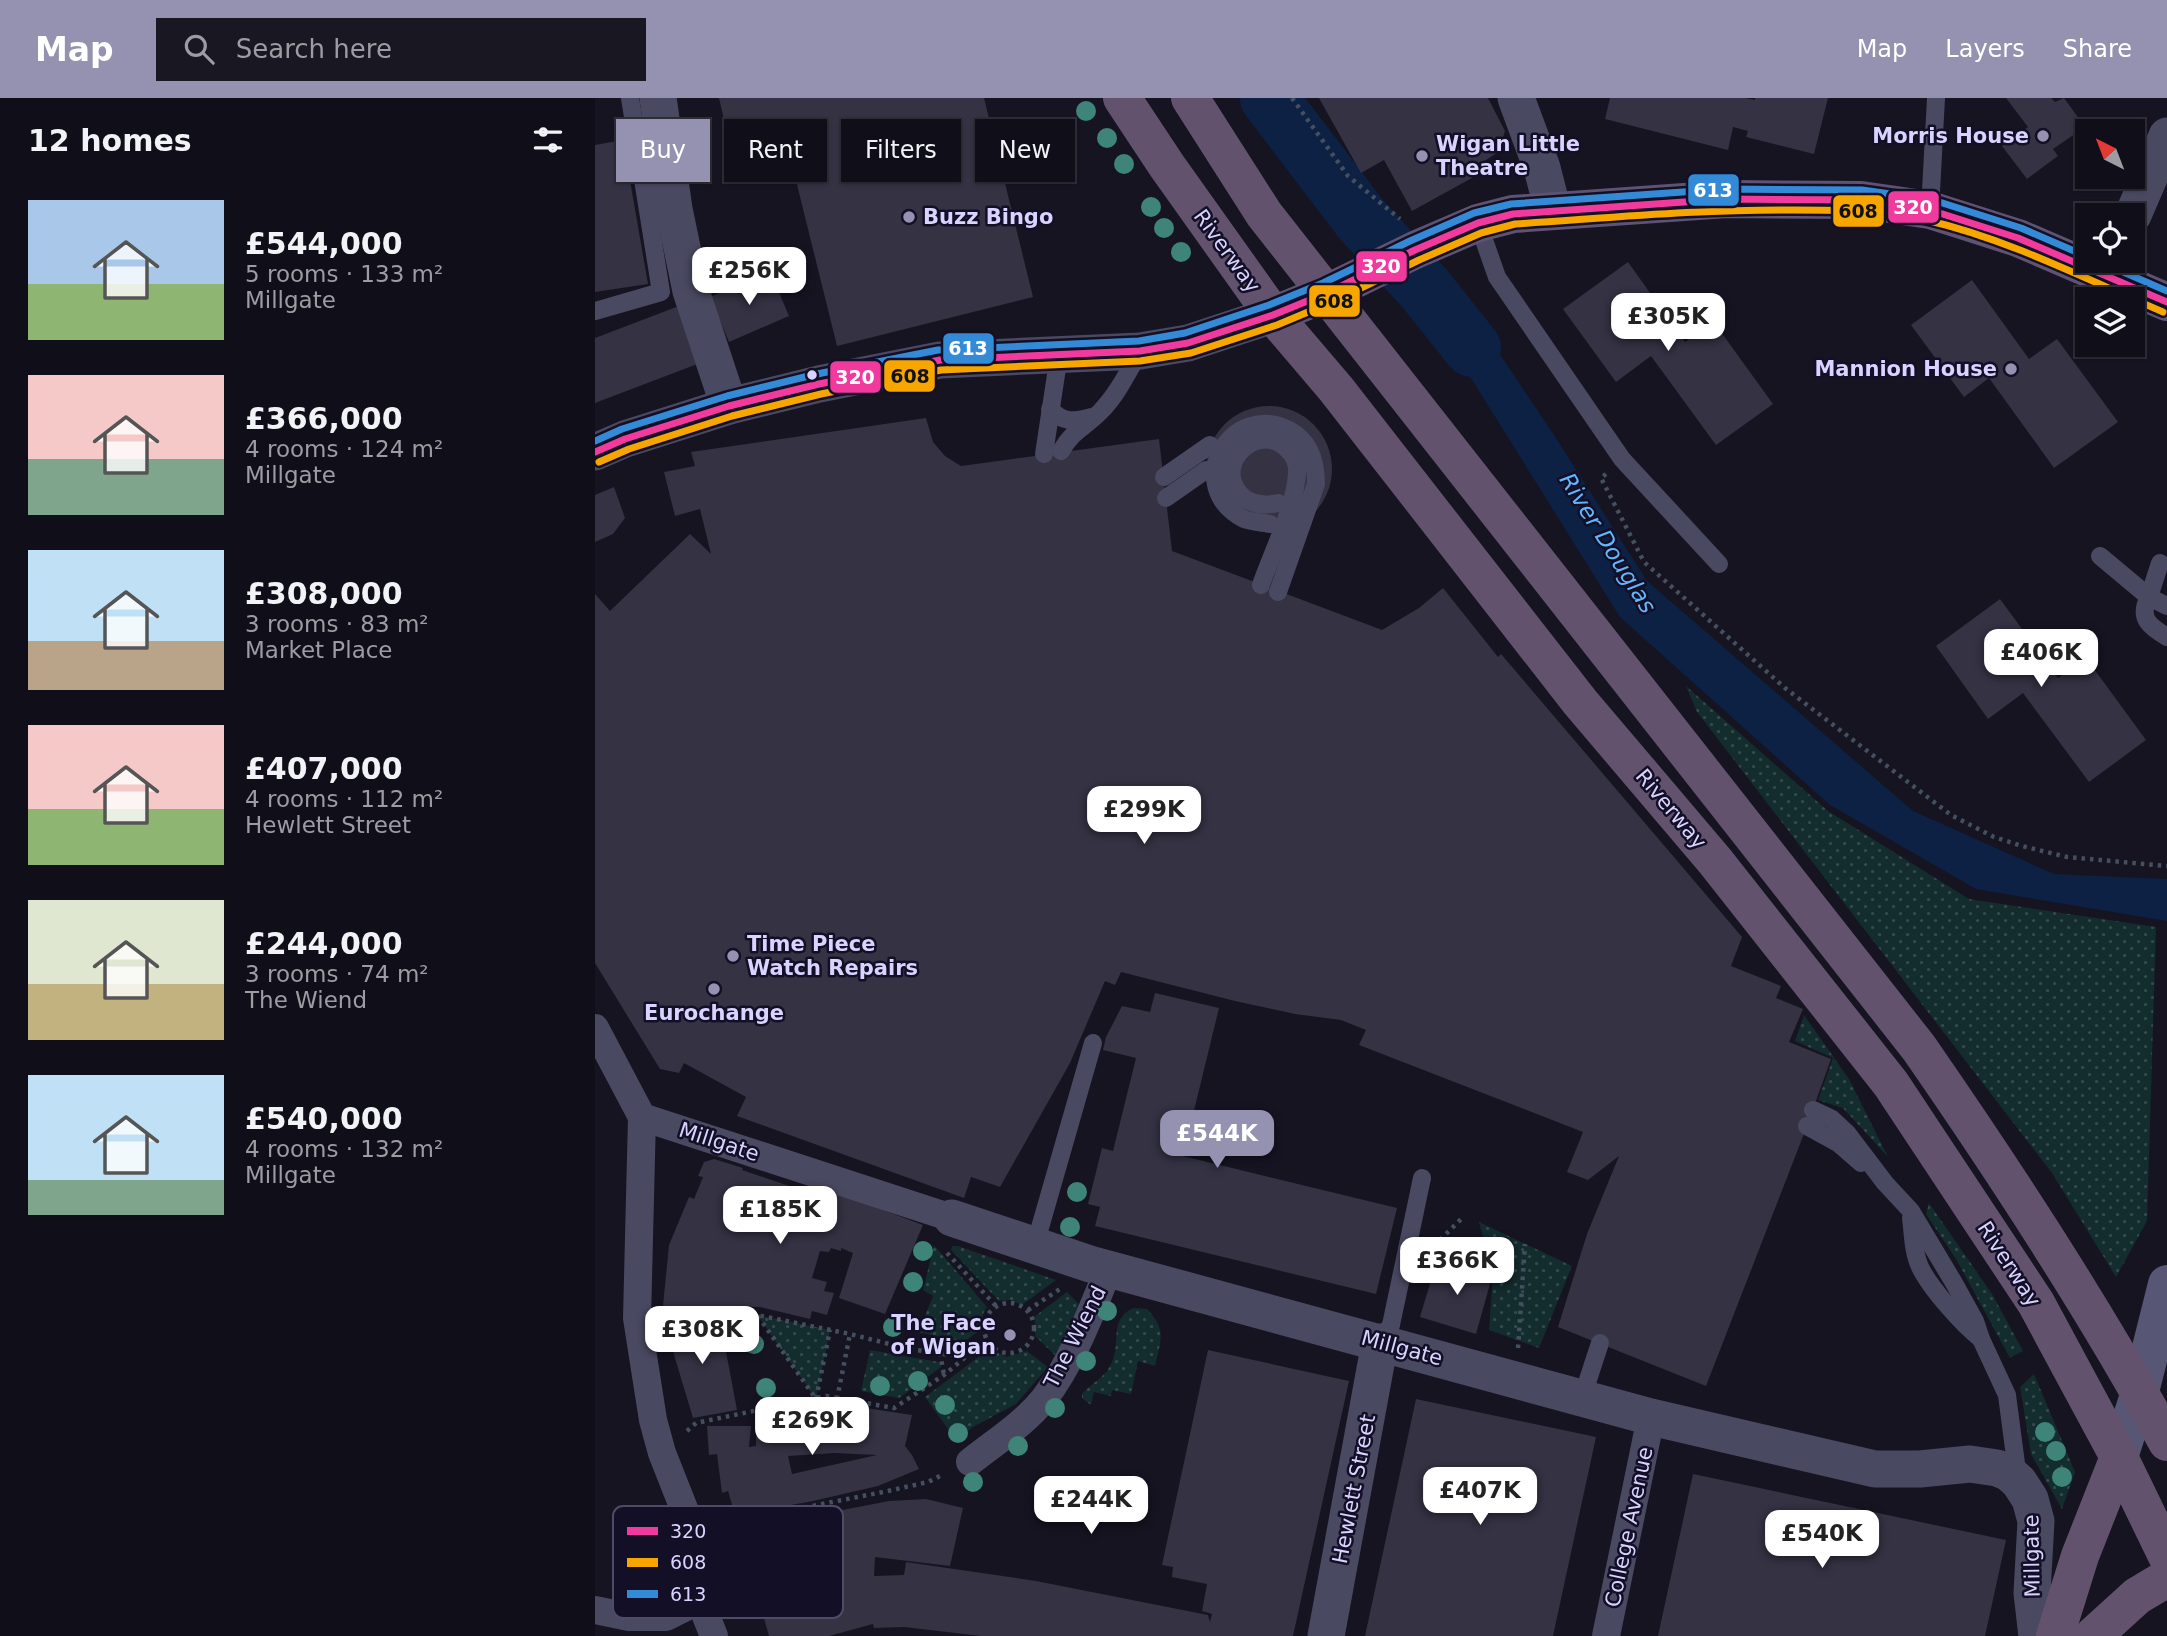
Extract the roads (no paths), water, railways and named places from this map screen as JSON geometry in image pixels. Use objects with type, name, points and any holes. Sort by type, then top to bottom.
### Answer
[{"type":"highway","name":"Riverway","points":[[1122,98],[1273,315],[1336,389],[1580,702],[1715,861],[1891,1084],[2036,1303],[2119,1457],[2167,1556]]},
{"type":"highway","name":"Riverway","points":[[1190,98],[1265,214],[1919,1048],[2085,1299],[2167,1442]]},
{"type":"highway","points":[[2055,1636],[2080,1556],[2119,1457]]},
{"type":"highway","points":[[2093,1636],[2137,1596],[2167,1578]]},
{"type":"main road","points":[[1273,315],[1478,223],[1514,214],[1553,211],[1727,199],[1861,200],[1930,211],[2075,257]]},
{"type":"main road","points":[[2117,273],[2167,302]]},
{"type":"main road","points":[[2119,1457],[2140,1392],[2167,1284]]},
{"type":"street","points":[[658,98],[674,209],[691,291],[729,406]]},
{"type":"street","points":[[1516,98],[1542,168],[1553,211]]},
{"type":"street","points":[[2138,203],[2167,136]]},
{"type":"street","points":[[595,452],[625,439],[729,406],[819,384],[940,360],[1140,351],[1188,343],[1273,315]]},
{"type":"street","points":[[595,1028],[642,1117],[637,1318],[653,1420],[662,1453],[683,1506]]},
{"type":"street","name":"Millgate","points":[[642,1117],[1109,1268],[1651,1417],[1875,1469],[1986,1465],[2009,1473],[2019,1482],[2029,1499],[2036,1521],[2032,1593],[2037,1636]]},
{"type":"street","name":"The Wiend","points":[[970,1462],[1023,1421],[1044,1398],[1089,1317],[1109,1268]]},
{"type":"street","name":"Hewlett Street","points":[[1326,1636],[1380,1342]]},
{"type":"street","name":"College Avenue","points":[[1606,1636],[1651,1417]]},
{"type":"street","points":[[595,1610],[613,1614]]},
{"type":"street","points":[[707,1618],[715,1636]]},
{"type":"lane","points":[[595,311],[661,292],[630,98]]},
{"type":"lane","points":[[1930,211],[1936,98]]},
{"type":"lane","points":[[1478,223],[1497,277],[1622,459],[1719,564]]},
{"type":"lane","points":[[1059,355],[1050,409],[1053,452],[1095,416],[1118,390],[1140,351]]},
{"type":"lane","points":[[1050,409],[1058,417],[1074,422],[1095,416]]},
{"type":"lane","points":[[1270,524],[1246,520],[1230,509],[1217,492],[1214,472],[1218,454],[1234,434],[1259,423],[1279,425],[1298,435],[1309,449],[1316,465],[1316,484],[1278,592]]},
{"type":"lane","points":[[1261,585],[1296,486],[1297,468],[1293,455],[1284,445],[1274,440],[1262,439],[1239,451],[1232,462],[1230,476],[1242,497],[1256,504],[1278,503]]},
{"type":"lane","points":[[1164,477],[1210,445]]},
{"type":"lane","points":[[1166,498],[1206,470]]},
{"type":"lane","points":[[2100,556],[2149,597],[2167,606]]},
{"type":"lane","points":[[2160,563],[2144,608],[2145,619],[2167,637]]},
{"type":"lane","points":[[1035,1245],[1093,1043]]},
{"type":"lane","points":[[1810,1118],[1832,1119],[1847,1133],[1885,1183],[1911,1210],[1975,1321],[2007,1395],[2019,1482]]},
{"type":"lane","points":[[1380,1342],[1391,1325],[1422,1178]]},
{"type":"lane","points":[[1582,1398],[1600,1343]]},
{"type":"water","points":[[1256,98],[1280,98],[1343,187],[1387,224],[1358,239]]},
{"type":"water","points":[[1447,275],[1647,581],[1913,811],[2054,874],[2167,879],[2167,921],[1976,889],[1830,805],[1620,617],[1416,290]]},
{"type":"waterway","name":"River Douglas","points":[[1269,98],[1361,219],[1425,289],[1472,348]]},
{"type":"place","name":"Morris House","points":[[2043,136]]},
{"type":"place","name":"Wigan Little Theatre","points":[[1422,156]]},
{"type":"place","name":"Buzz Bingo","points":[[909,217]]},
{"type":"place","name":"Mannion House","points":[[2011,369]]},
{"type":"place","name":"Time Piece Watch Repairs","points":[[733,956]]},
{"type":"place","name":"Eurochange","points":[[714,989]]},
{"type":"place","name":"The Face of Wigan","points":[[1010,1335]]}]
